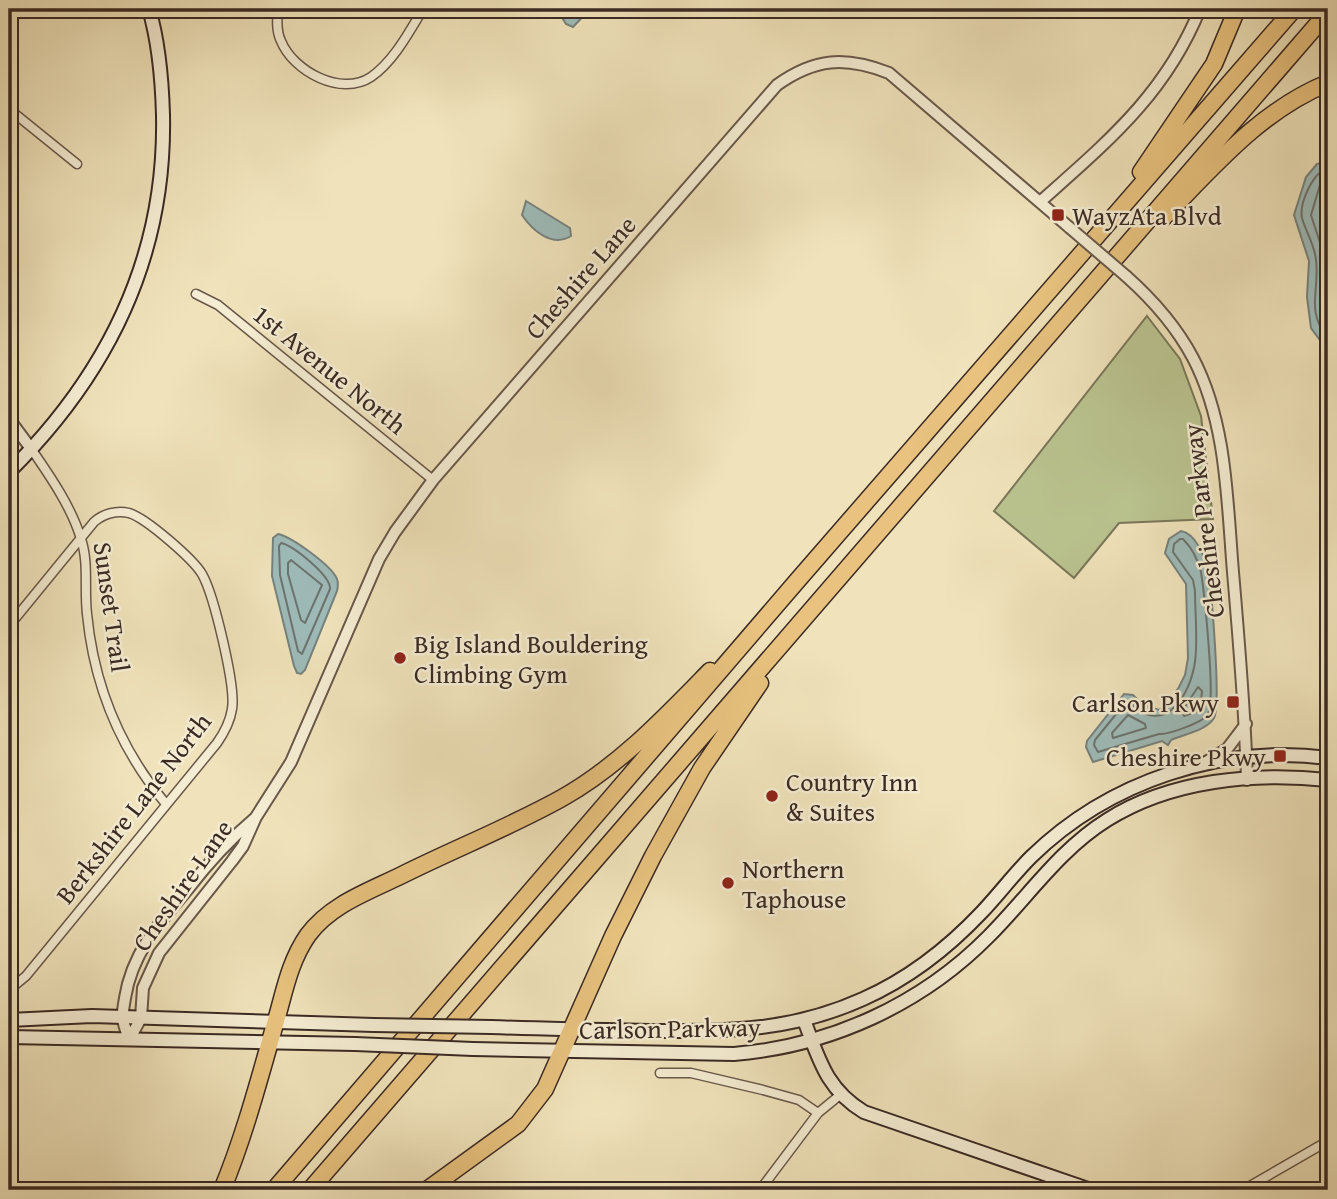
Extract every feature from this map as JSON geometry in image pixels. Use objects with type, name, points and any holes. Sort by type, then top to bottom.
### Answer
[{"type":"highway","points":[[1099,233],[1205,80],[1225,42],[1237,9]]},
{"type":"highway","points":[[275,1190],[797,581],[1294,9]]},
{"type":"highway","points":[[310,1190],[1328,12]]},
{"type":"highway","points":[[1128,244],[1163,218],[1254,129],[1297,97],[1328,83]]},
{"type":"highway","points":[[222,1190],[238,1149],[293,964],[303,942],[325,916],[353,899],[547,806],[607,768],[654,727],[797,581]]},
{"type":"highway","points":[[427,1190],[518,1124],[545,1089],[629,902],[702,768],[824,598]]},
{"type":"main road","points":[[9,472],[32,450],[80,389],[103,353],[127,306],[148,244],[159,193],[163,136],[160,67],[149,9]]},
{"type":"main road","name":"Carlson Parkway","points":[[9,1020],[92,1016],[573,1030],[764,1028],[837,1010],[880,991],[931,960],[974,920],[1032,856],[1087,813],[1142,783],[1174,771],[1247,758],[1328,758]]},
{"type":"main road","name":"Carlson Parkway","points":[[9,1037],[355,1044],[563,1052],[734,1054],[774,1049],[843,1030],[884,1012],[944,976],[990,935],[1067,851],[1105,821],[1160,794],[1247,780],[1285,777],[1328,780]]},
{"type":"main road","points":[[804,1020],[828,1080],[840,1094],[864,1112],[1091,1190]]},
{"type":"street","points":[[278,9],[280,40],[287,51],[314,74],[332,83],[343,84],[369,78],[384,66],[423,9]]},
{"type":"street","points":[[1040,202],[1123,127],[1147,101],[1181,51],[1200,9]]},
{"type":"street","name":"Cheshire Lane","points":[[129,1040],[141,1018],[143,988],[159,953],[243,846],[256,817],[291,762],[379,559],[395,531],[433,480],[777,85],[807,67],[839,61],[857,63],[889,74],[904,84],[1070,228]]},
{"type":"street","points":[[9,110],[77,164]]},
{"type":"street","name":"Cheshire Parkway","points":[[1070,228],[1160,309],[1194,359],[1212,406],[1224,468],[1245,724],[1247,780]]},
{"type":"street","name":"1st Avenue North","points":[[197,294],[218,305],[433,480]]},
{"type":"street","name":"Sunset Trail","points":[[9,419],[46,471],[81,537],[86,565],[86,606],[90,639],[99,683],[131,757],[166,804]]},
{"type":"street","name":"Berkshire Lane North","points":[[9,626],[100,517],[123,512],[144,522],[187,556],[200,570],[211,593],[231,681],[232,708],[220,738],[26,976],[9,990]]},
{"type":"street","points":[[1202,765],[1227,750],[1245,724]]},
{"type":"street","name":"Cheshire Lane","points":[[129,1040],[122,1017],[130,972],[145,944],[214,857],[256,817]]},
{"type":"street","points":[[660,1073],[682,1072],[762,1090],[799,1100],[818,1113]]},
{"type":"street","points":[[760,1190],[818,1113],[840,1094]]},
{"type":"street","points":[[1243,1190],[1328,1141]]},
{"type":"green space","points":[[1147,316],[1180,359],[1201,416],[1213,519],[1119,523],[1074,578],[994,511]]},
{"type":"water","points":[[562,9],[590,9],[573,27],[566,24],[561,16]]},
{"type":"water","points":[[1328,162],[1328,351],[1311,328],[1307,297],[1309,261],[1294,215],[1306,177],[1317,164]]},
{"type":"water","points":[[526,201],[570,228],[571,236],[557,240],[543,236],[522,215]]},
{"type":"water","points":[[1181,531],[1191,536],[1198,546],[1206,563],[1209,580],[1217,692],[1214,718],[1200,729],[1171,740],[1168,745],[1162,741],[1093,762],[1086,747],[1087,741],[1124,694],[1133,695],[1143,705],[1159,710],[1169,703],[1185,675],[1188,658],[1186,584],[1165,553],[1169,539]]},
{"type":"water","points":[[278,534],[292,540],[320,560],[334,573],[338,582],[337,591],[301,674],[297,673],[294,666],[272,576],[273,538]]},
{"type":"place","name":"WayzAta Blvd","points":[[1058,215]]},
{"type":"place","name":"Big Island Bouldering Climbing Gym","points":[[400,658]]},
{"type":"place","name":"Carlson Pkwy","points":[[1233,702]]},
{"type":"place","name":"Cheshire Pkwy","points":[[1280,756]]},
{"type":"place","name":"Country Inn & Suites","points":[[772,796]]},
{"type":"place","name":"Northern Taphouse","points":[[728,883]]}]
